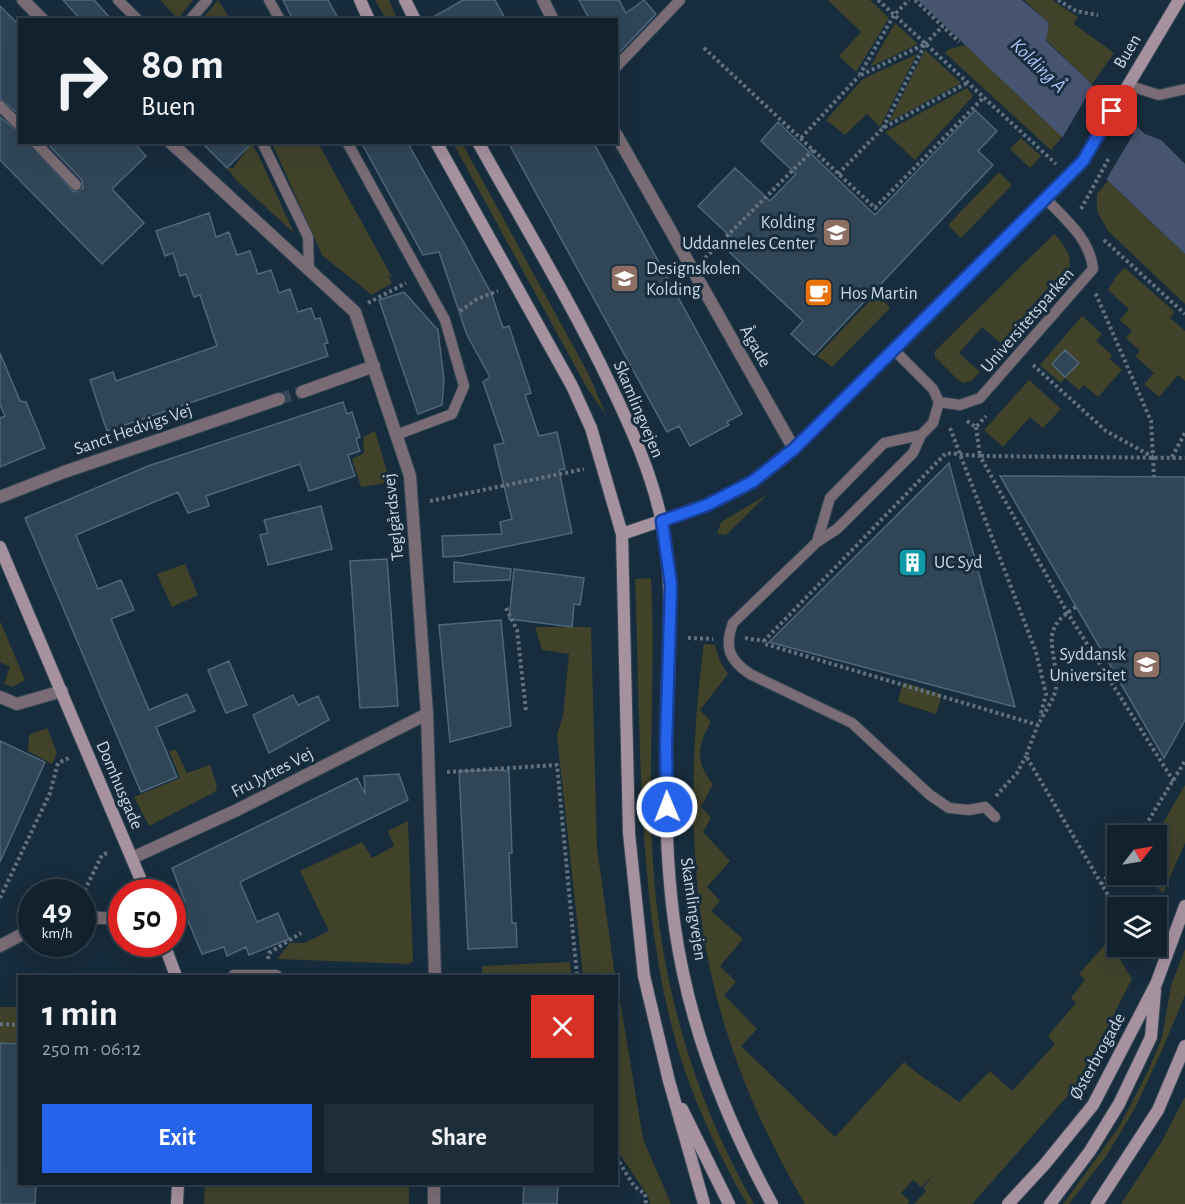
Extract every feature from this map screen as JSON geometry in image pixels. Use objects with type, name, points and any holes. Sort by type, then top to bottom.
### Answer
[{"type":"main road","points":[[360,0],[368,18]]},
{"type":"main road","points":[[405,0],[414,18]]},
{"type":"main road","name":"Buen","points":[[622,534],[707,505],[752,482],[794,449],[1083,161],[1179,0]]},
{"type":"main road","points":[[437,144],[572,386],[591,428],[622,534],[628,833],[645,976],[669,1081],[704,1204]]},
{"type":"main road","name":"Skamlingvejen","points":[[479,144],[588,338],[639,445],[662,521],[671,585],[666,744],[668,849],[675,929],[693,1015],[718,1093],[749,1162],[772,1204]]},
{"type":"main road","name":"Domhusgade","points":[[0,547],[141,879]]},
{"type":"main road","name":"Østerbrogade","points":[[1008,1204],[1045,1164],[1093,1105],[1156,984],[1185,906]]},
{"type":"main road","points":[[169,957],[176,975]]},
{"type":"main road","points":[[1050,1204],[1090,1151],[1123,1095],[1151,1037],[1156,984]]},
{"type":"main road","points":[[1097,1204],[1158,1110],[1185,1046]]},
{"type":"main road","points":[[669,1081],[729,1204]]},
{"type":"main road","points":[[177,1204],[178,1185]]},
{"type":"street","points":[[23,0],[41,18]]},
{"type":"street","points":[[543,0],[553,18]]},
{"type":"street","name":"Ågade","points":[[618,138],[794,449]]},
{"type":"street","name":"Teglgårdsvej","points":[[172,144],[355,312],[410,476],[427,714],[435,975]]},
{"type":"street","points":[[302,392],[374,366]]},
{"type":"street","name":"Sanct Hedvigs Vej","points":[[0,497],[64,472],[279,399]]},
{"type":"street","points":[[0,697],[16,704],[62,691]]},
{"type":"street","name":"Fru Jyttes Vej","points":[[132,858],[237,810],[427,714]]},
{"type":"street","points":[[0,946],[18,936]]},
{"type":"street","points":[[434,1185],[434,1204]]},
{"type":"lane","points":[[118,0],[136,18]]},
{"type":"lane","points":[[192,18],[207,0]]},
{"type":"lane","points":[[269,0],[279,18]]},
{"type":"lane","points":[[618,65],[680,0]]},
{"type":"lane","points":[[1124,90],[1159,95],[1183,91]]},
{"type":"lane","points":[[0,106],[18,124]]},
{"type":"lane","points":[[37,144],[76,184]]},
{"type":"lane","points":[[263,144],[308,237],[309,271]]},
{"type":"lane","points":[[348,144],[445,320],[464,386],[452,414],[396,435]]},
{"type":"lane","name":"Universitetsparken","points":[[939,402],[960,405],[980,398],[1092,269],[1091,254],[1084,239],[1046,199]]},
{"type":"lane","points":[[894,350],[933,389],[939,402],[933,423],[921,435],[913,453],[837,529],[818,542],[733,623],[727,639],[729,652],[735,664],[852,723],[930,795],[949,808],[969,810],[985,807],[995,817]]},
{"type":"lane","points":[[818,542],[830,498],[884,442],[921,435]]},
{"type":"path","points":[[878,0],[1068,176]]},
{"type":"path","points":[[801,138],[859,76],[894,15],[909,0]]},
{"type":"path","points":[[915,0],[959,42]]},
{"type":"path","points":[[1058,0],[1076,11],[1098,15]]},
{"type":"path","points":[[883,128],[925,44],[943,26]]},
{"type":"path","points":[[859,76],[925,44]]},
{"type":"path","points":[[704,48],[874,208],[983,98]]},
{"type":"path","points":[[838,174],[883,128],[967,83]]},
{"type":"path","points":[[692,271],[813,150]]},
{"type":"path","points":[[1083,217],[1080,210],[1100,174]]},
{"type":"path","points":[[1102,238],[1185,315]]},
{"type":"path","points":[[1092,269],[1095,293],[1151,421],[1154,477]]},
{"type":"path","points":[[375,298],[399,286]]},
{"type":"path","points":[[461,310],[477,299]]},
{"type":"path","points":[[1033,365],[1106,431],[1153,457]]},
{"type":"path","points":[[939,402],[962,454],[1036,652],[1046,694],[1038,725]]},
{"type":"path","points":[[976,427],[980,456],[1067,612],[1174,782]]},
{"type":"path","points":[[1172,458],[1185,433]]},
{"type":"path","points":[[1038,725],[765,645],[764,641],[946,453],[980,456],[1185,458]]},
{"type":"path","points":[[412,505],[603,465]]},
{"type":"path","points":[[985,807],[1017,773],[1026,756],[1056,688],[1050,633],[1059,618],[1076,607]]},
{"type":"path","points":[[506,608],[517,630],[526,711]]},
{"type":"path","points":[[0,898],[50,793],[58,763],[87,751]]},
{"type":"path","points":[[1026,756],[1109,897]]},
{"type":"path","points":[[1147,825],[1185,761]]},
{"type":"path","points":[[456,771],[557,765],[577,975]]},
{"type":"path","points":[[90,879],[102,855],[126,844]]},
{"type":"path","points":[[1101,884],[1107,877]]},
{"type":"path","points":[[266,975],[268,953],[301,933]]},
{"type":"path","points":[[0,1024],[18,1025]]},
{"type":"path","points":[[618,1160],[634,1185],[645,1194],[646,1204]]},
{"type":"green space","points":[[160,0],[193,0],[177,18]]},
{"type":"green space","points":[[218,0],[229,18],[203,18]]},
{"type":"green space","points":[[375,0],[389,0],[397,18],[385,18]]},
{"type":"green space","points":[[828,0],[870,0],[889,18],[856,72],[839,56],[861,32]]},
{"type":"green space","points":[[1024,0],[1052,0],[1078,17],[1074,24],[1114,53],[1092,84],[1046,40],[1049,23]]},
{"type":"green space","points":[[895,23],[918,44],[870,67]]},
{"type":"green space","points":[[966,45],[1062,137],[1051,150],[945,53],[949,49]]},
{"type":"green space","points":[[925,50],[961,83],[889,122]]},
{"type":"green space","points":[[917,54],[880,127],[867,114],[845,135],[826,120],[863,79]]},
{"type":"green space","points":[[967,88],[973,96],[915,160],[885,132]]},
{"type":"green space","points":[[1021,138],[1041,156],[1030,168],[1010,149]]},
{"type":"green space","points":[[251,144],[257,152],[294,233],[236,180],[227,168],[233,168]]},
{"type":"green space","points":[[272,144],[319,144],[392,277],[388,276],[392,283],[372,295],[322,255]]},
{"type":"green space","points":[[454,144],[463,144],[589,375],[606,415],[587,388]]},
{"type":"green space","points":[[999,172],[1012,185],[961,238],[948,225]]},
{"type":"green space","points":[[1108,181],[1185,254],[1185,304],[1108,231],[1097,211],[1097,194]]},
{"type":"green space","points":[[1054,234],[1067,250],[1069,258],[1070,265],[1065,280],[1052,296],[1045,291],[1025,314],[1031,320],[1006,348],[982,327],[959,353],[980,372],[971,381],[964,383],[958,380],[935,357],[935,351]]},
{"type":"green space","points":[[1125,268],[1175,312],[1170,318],[1185,331],[1185,381],[1178,375],[1159,397],[1144,384],[1154,373],[1135,356],[1140,351],[1126,338],[1132,331],[1120,320],[1129,309],[1108,290],[1117,275]]},
{"type":"green space","points":[[878,292],[890,308],[832,367],[817,356]]},
{"type":"green space","points":[[1082,316],[1102,334],[1096,341],[1112,355],[1110,359],[1122,370],[1098,397],[1084,385],[1079,390],[1065,378],[1061,383],[1040,365]]},
{"type":"green space","points":[[1029,380],[1061,409],[1043,428],[1030,417],[1003,447],[984,430]]},
{"type":"green space","points":[[375,431],[390,482],[361,487],[352,459],[364,453],[363,437]]},
{"type":"green space","points":[[768,494],[726,535],[717,534],[721,522]]},
{"type":"green space","points":[[185,564],[198,595],[172,607],[157,574]]},
{"type":"green space","points":[[651,578],[653,649],[651,828],[657,909],[664,953],[684,1040],[698,1082],[714,1124],[754,1204],[747,1204],[735,1182],[711,1136],[691,1088],[675,1040],[658,962],[645,854],[635,579]]},
{"type":"green space","points":[[0,621],[25,680],[13,687],[4,684],[10,667],[0,662]]},
{"type":"green space","points":[[535,627],[591,627],[597,848],[615,975],[583,975],[557,735],[563,716],[569,654],[542,650]]},
{"type":"green space","points":[[704,644],[715,645],[719,659],[728,674],[700,710],[711,722],[703,738],[700,754],[703,769],[713,784],[701,807],[711,818],[703,832],[730,861],[707,887],[720,901],[711,911],[743,939],[720,966],[736,982],[724,995],[757,1029],[741,1046],[835,1137],[904,1062],[959,1102],[990,1071],[1012,1091],[1055,1044],[1048,1036],[1076,1003],[1071,998],[1085,980],[1079,974],[1107,942],[1107,957],[1119,957],[1132,979],[1078,1084],[972,1204],[914,1204],[926,1191],[923,1188],[933,1175],[921,1187],[913,1180],[901,1193],[910,1201],[907,1204],[805,1204],[789,1176],[748,1091],[726,1031],[717,1000],[703,931],[698,891],[694,807],[699,683]]},
{"type":"green space","points":[[903,682],[942,694],[936,714],[898,702]]},
{"type":"green space","points":[[47,728],[57,753],[52,764],[28,751],[29,735]]},
{"type":"green space","points":[[176,750],[187,773],[210,765],[217,786],[215,792],[149,826],[134,797],[180,778],[169,751]]},
{"type":"green space","points":[[1185,785],[1185,843],[1167,884],[1167,825],[1162,825]]},
{"type":"green space","points":[[408,821],[413,961],[409,964],[277,959],[290,943],[304,943],[329,931],[300,871],[362,842],[372,858],[394,846],[388,831]]},
{"type":"green space","points":[[1155,885],[1167,885],[1163,893]]},
{"type":"green space","points":[[1185,949],[1185,995],[1134,1110],[1105,1158],[1069,1204],[1063,1204],[1119,1127],[1149,1069],[1162,1037],[1171,986]]},
{"type":"green space","points":[[570,962],[571,975],[482,975],[482,966]]},
{"type":"green space","points":[[618,989],[643,1139],[671,1204],[650,1204],[648,1196],[618,1151]]},
{"type":"green space","points":[[0,1007],[18,1007],[18,1043],[0,1042]]},
{"type":"green space","points":[[1185,1097],[1185,1204],[1121,1204],[1162,1141]]},
{"type":"green space","points":[[205,1185],[409,1185],[409,1204],[204,1204]]},
{"type":"water","name":"Kolding Å","points":[[918,0],[1022,0],[1049,23],[1046,41],[1145,134],[1161,140],[1185,164],[1185,254]]},
{"type":"pier","points":[[1095,82],[1139,124],[1105,182],[1061,140]]},
{"type":"building","points":[[63,0],[94,0],[110,18],[79,18]]},
{"type":"building","points":[[283,0],[328,0],[338,18],[292,18]]},
{"type":"building","points":[[463,0],[495,0],[505,18],[432,18]]},
{"type":"building","points":[[579,0],[619,0],[626,13],[644,0],[656,14],[618,54],[618,18],[589,18]]},
{"type":"building","points":[[0,6],[18,24],[18,113],[0,99]]},
{"type":"building","name":"Kolding Uddanneles Center","points":[[975,110],[997,131],[978,151],[993,165],[814,355],[791,334],[803,321],[725,248],[734,240],[698,206],[735,168],[770,201],[796,174],[761,141],[778,122],[875,215]]},
{"type":"building","points":[[0,117],[18,131],[18,144],[30,144],[74,192],[83,188],[82,180],[48,144],[135,144],[146,156],[112,189],[144,223],[102,264],[0,160]]},
{"type":"building","points":[[203,144],[251,144],[227,168]]},
{"type":"building","points":[[362,144],[408,144],[492,295],[503,328],[509,326],[531,393],[525,395],[539,436],[557,432],[565,469],[559,470],[572,533],[461,556],[443,557],[442,536],[502,534],[500,522],[512,519],[494,445],[504,443],[483,382],[490,377],[467,335],[439,252],[423,255]]},
{"type":"building","name":"Designskolen Kolding","points":[[509,144],[594,144],[742,414],[727,422],[729,425],[690,446],[679,426],[667,432]]},
{"type":"building","points":[[209,213],[216,237],[229,232],[237,255],[250,251],[258,274],[271,270],[279,293],[290,289],[298,312],[311,308],[315,319],[320,318],[328,343],[324,344],[328,356],[107,431],[90,380],[113,372],[116,381],[217,346],[200,295],[194,297],[186,274],[180,276],[173,253],[165,256],[156,231]]},
{"type":"building","points":[[404,292],[438,330],[444,380],[442,405],[418,414],[379,300]]},
{"type":"building","points":[[1065,350],[1079,363],[1065,377],[1052,364]]},
{"type":"building","points":[[0,353],[20,401],[26,402],[45,448],[0,467],[0,418],[5,416],[0,404]]},
{"type":"building","points":[[343,402],[347,414],[352,412],[360,437],[356,439],[360,451],[348,455],[355,476],[309,491],[300,464],[206,496],[209,506],[188,513],[178,492],[76,535],[98,589],[121,580],[134,610],[111,619],[149,710],[187,694],[195,711],[156,727],[177,777],[141,792],[25,518],[148,466]]},
{"type":"building","name":"UC Syd","points":[[949,463],[1015,707],[769,642],[889,523]]},
{"type":"building","name":"Syddansk Universitet","points":[[1000,476],[1185,477],[1185,720],[1164,758]]},
{"type":"building","points":[[321,506],[332,549],[268,565],[260,535],[268,533],[264,520]]},
{"type":"building","points":[[387,559],[398,706],[360,708],[350,561]]},
{"type":"building","points":[[454,562],[511,569],[510,580],[454,582]]},
{"type":"building","points":[[514,569],[584,578],[580,605],[574,604],[572,627],[509,619]]},
{"type":"building","points":[[501,620],[511,726],[450,742],[439,625]]},
{"type":"building","points":[[229,661],[247,705],[226,713],[208,670]]},
{"type":"building","points":[[293,695],[298,705],[318,696],[329,720],[269,753],[253,715]]},
{"type":"building","points":[[0,741],[45,762],[0,862]]},
{"type":"building","points":[[459,771],[509,771],[512,923],[516,923],[517,947],[468,949]]},
{"type":"building","points":[[399,774],[408,800],[240,882],[257,922],[278,913],[289,939],[249,955],[246,947],[227,956],[224,947],[202,954],[186,916],[186,879],[176,879],[172,868],[357,778],[365,794],[364,776]]},
{"type":"building","points":[[0,1043],[18,1044],[18,1185],[36,1185],[35,1204],[0,1204]]},
{"type":"building","points":[[524,1185],[558,1185],[557,1204],[523,1204]]},
{"type":"tunnel","points":[[279,399],[302,392]]},
{"type":"place","name":"Kolding Uddanneles Center","points":[[836,232]]},
{"type":"place","name":"Designskolen Kolding","points":[[625,278]]},
{"type":"place","name":"Hos Martin","points":[[819,293]]},
{"type":"place","name":"UC Syd","points":[[913,562]]},
{"type":"place","name":"Syddansk Universitet","points":[[1147,664]]},
{"type":"route","points":[[667,807],[666,744],[671,585],[662,521],[707,505],[752,482],[794,449],[1083,161],[1112,111]]}]
